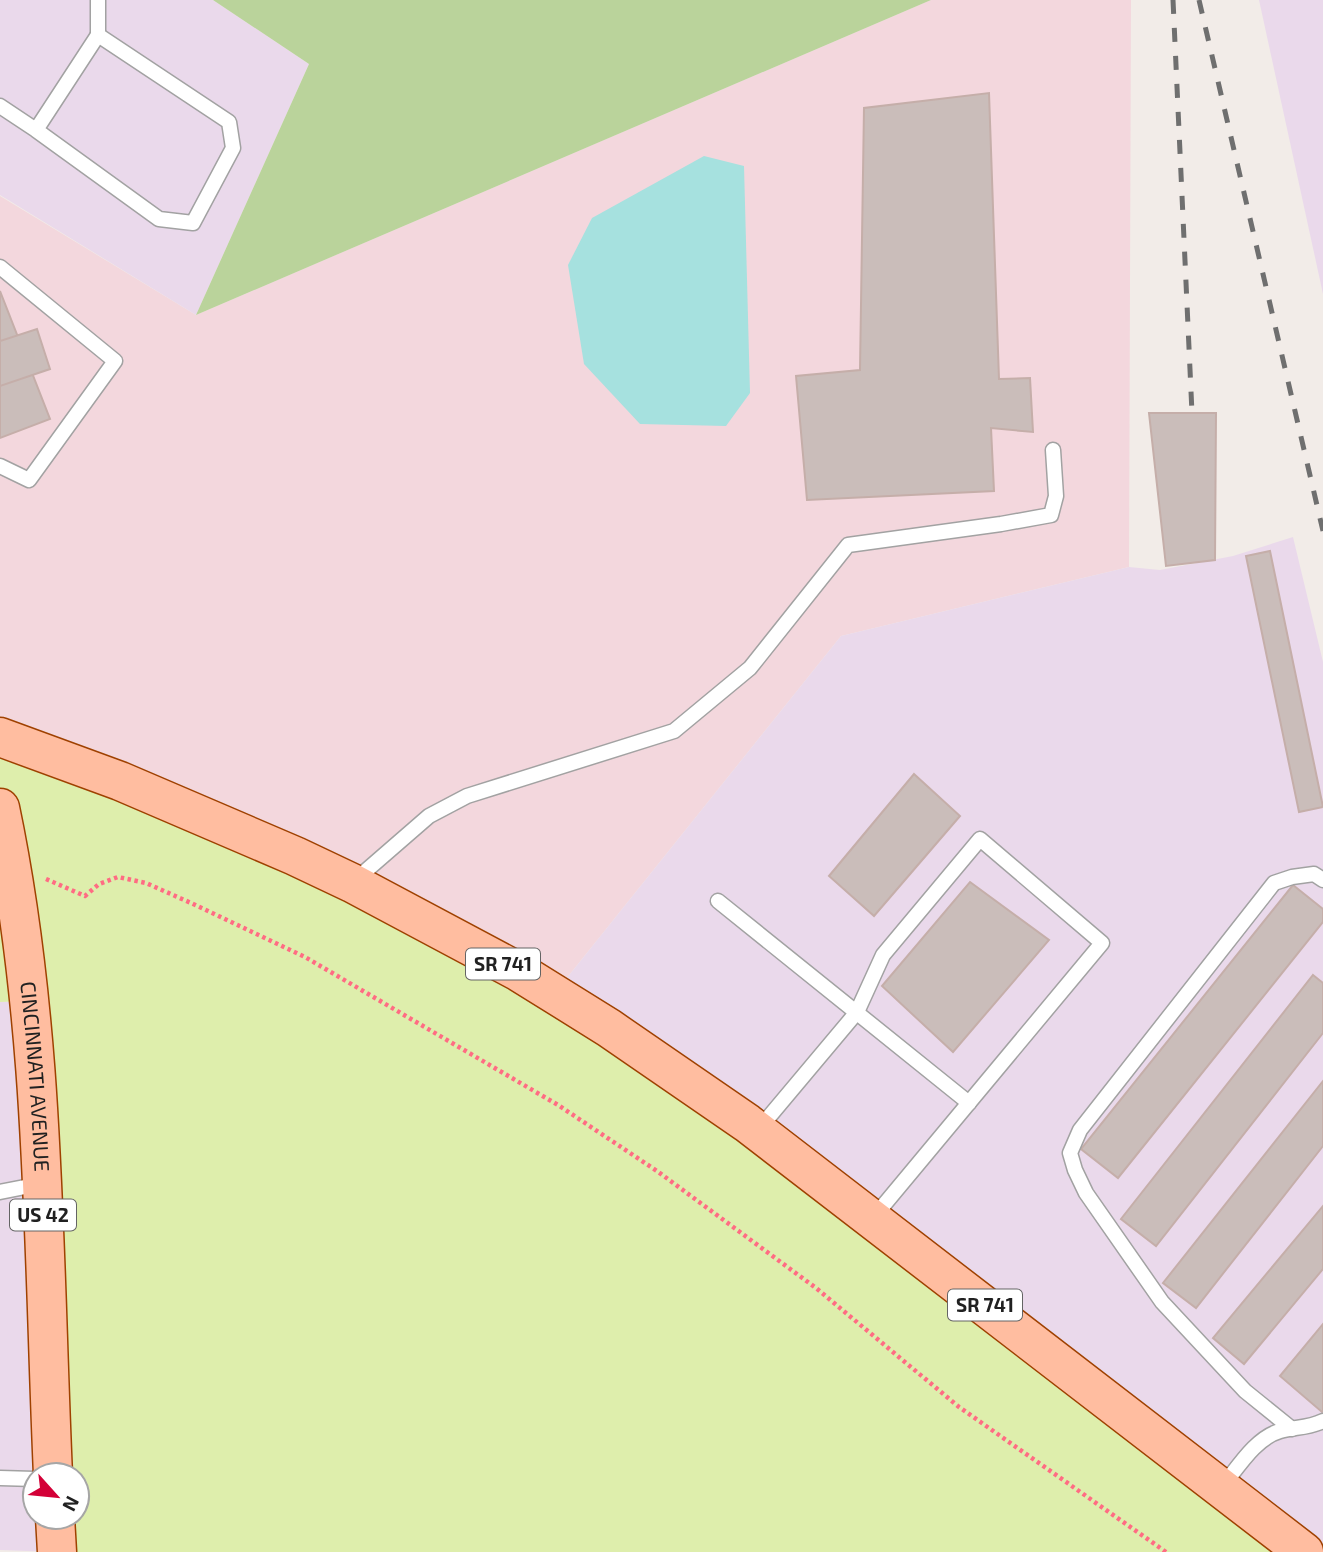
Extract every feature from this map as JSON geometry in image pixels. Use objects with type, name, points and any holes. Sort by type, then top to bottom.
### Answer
[{"type":"main road","name":"SR 741","points":[[0,737],[120,781],[295,856],[352,883],[519,972],[582,1011],[757,1131],[1304,1552]]},
{"type":"main road","name":"CINCINNATI AVENUE","points":[[0,808],[24,956],[41,1144],[52,1461]]},
{"type":"main road","points":[[56,1531],[57,1552]]},
{"type":"lane","points":[[36,130],[98,35],[98,0]]},
{"type":"lane","points":[[0,106],[159,219],[193,223],[233,148],[229,122],[98,35]]},
{"type":"lane","points":[[0,267],[115,360],[29,480],[0,466]]},
{"type":"lane","points":[[352,883],[429,816],[467,796],[674,732],[750,668],[848,545],[1001,524],[1051,514],[1056,496],[1053,450]]},
{"type":"lane","points":[[757,1131],[857,1012],[883,955],[980,839],[1102,943],[872,1219]]},
{"type":"lane","points":[[1292,1429],[1245,1391],[1162,1302],[1086,1193],[1070,1153],[1080,1130],[1274,883],[1314,874],[1323,880]]},
{"type":"lane","points":[[718,901],[969,1103]]},
{"type":"lane","points":[[0,1192],[42,1184]]},
{"type":"lane","points":[[1221,1488],[1259,1443],[1277,1431],[1323,1421]]},
{"type":"lane","points":[[0,1478],[21,1479]]},
{"type":"path","points":[[10,864],[85,896],[99,884],[118,877],[146,883],[305,957],[547,1098],[668,1178],[816,1288],[959,1407],[1166,1552]]},
{"type":"shaded area","points":[[0,0],[213,0],[309,64],[196,315],[0,195]]},
{"type":"shaded area","points":[[931,0],[1131,0],[1129,567],[841,636],[554,994],[0,737],[0,196],[196,315]]},
{"type":"shaded area","points":[[1259,0],[1323,0],[1323,294]]},
{"type":"shaded area","points":[[1293,537],[1323,662],[1323,1552],[1304,1552],[554,994],[841,636],[1129,567],[1160,570],[1233,556]]},
{"type":"shaded area","points":[[28,1001],[34,1461],[21,1461],[21,1531],[56,1531],[57,1552],[0,1550],[0,1002]]},
{"type":"green space","points":[[213,0],[931,0],[196,315],[309,64]]},
{"type":"green space","points":[[0,739],[554,994],[1304,1552],[54,1552],[53,1531],[91,1531],[91,1461],[50,1461],[26,1001],[0,1002]]},
{"type":"water","points":[[704,156],[744,166],[750,393],[726,426],[640,424],[584,364],[568,265],[592,218]]},
{"type":"building","points":[[989,93],[999,379],[1030,378],[1033,432],[991,428],[994,491],[807,500],[796,376],[860,370],[864,108]]},
{"type":"building","points":[[0,291],[50,419],[0,438]]},
{"type":"building","points":[[37,329],[50,369],[0,386],[0,341]]},
{"type":"building","points":[[1149,413],[1216,413],[1215,560],[1166,566]]},
{"type":"building","points":[[1270,551],[1323,807],[1299,812],[1246,556]]},
{"type":"building","points":[[914,774],[960,816],[874,916],[829,876]]},
{"type":"building","points":[[970,882],[1049,940],[953,1052],[882,986]]},
{"type":"building","points":[[1293,885],[1323,909],[1323,922],[1118,1178],[1081,1149]]},
{"type":"building","points":[[1313,975],[1323,983],[1323,1033],[1156,1246],[1121,1219]]},
{"type":"building","points":[[1323,1081],[1323,1146],[1196,1308],[1163,1283]]},
{"type":"building","points":[[1323,1206],[1323,1269],[1244,1364],[1213,1338]]},
{"type":"building","points":[[1323,1324],[1323,1411],[1322,1412],[1280,1376]]},
{"type":"railway","points":[[1173,0],[1192,413]]},
{"type":"railway","points":[[1199,0],[1323,531]]}]
